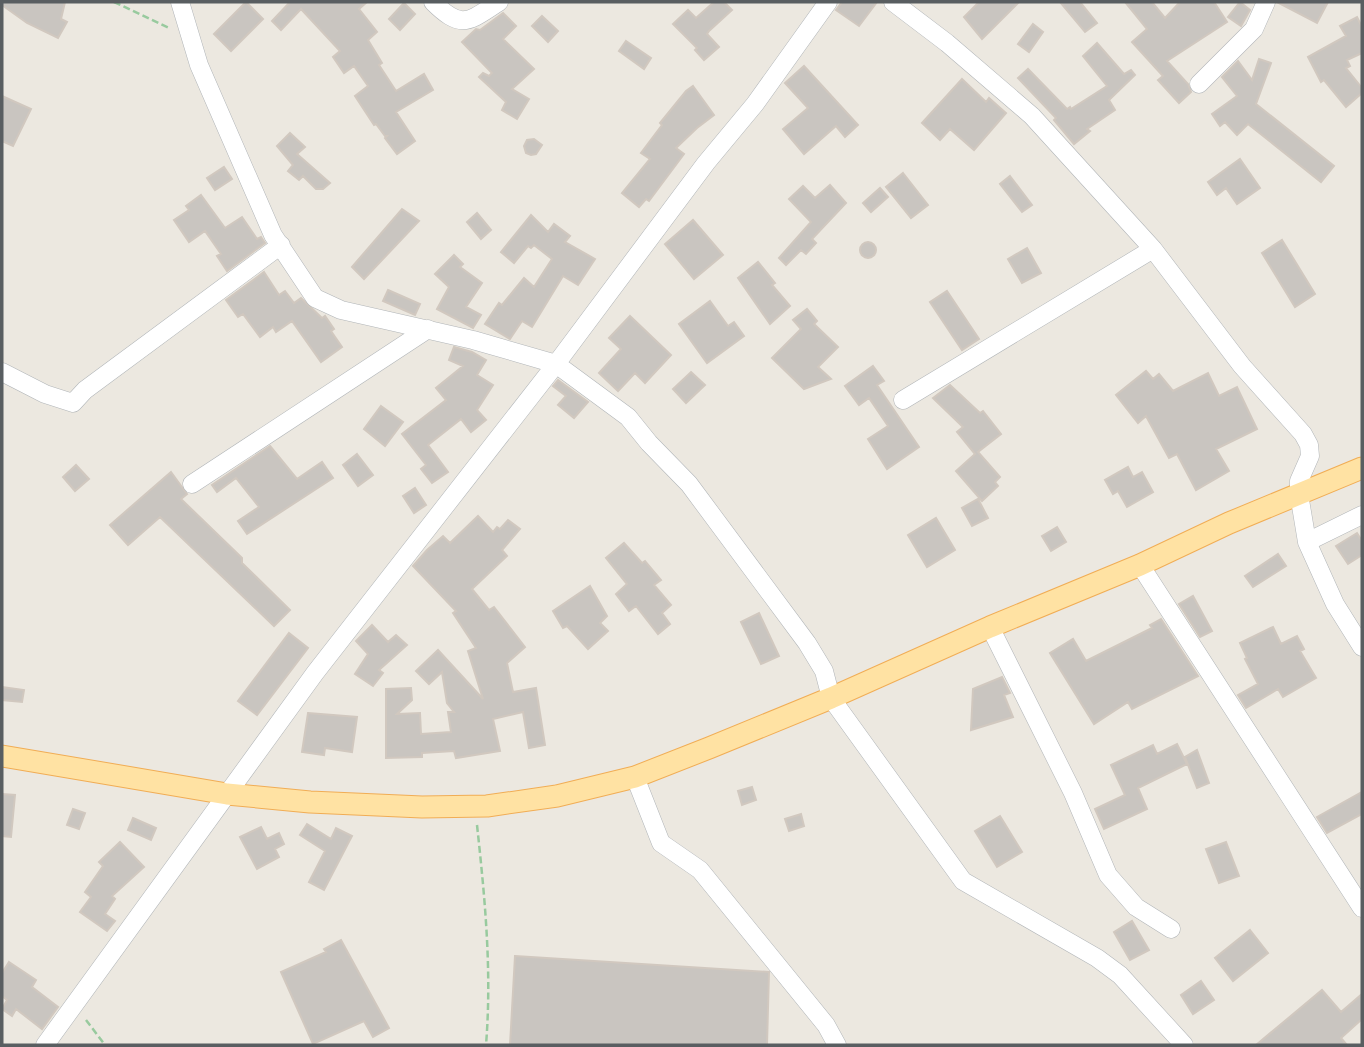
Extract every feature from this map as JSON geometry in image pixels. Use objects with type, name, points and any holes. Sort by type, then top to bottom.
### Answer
[{"type":"main road","points":[[2,756],[227,794],[310,802],[475,806],[557,796],[635,777],[831,698],[1362,468]]},
{"type":"street","points":[[180,2],[199,65],[274,235],[315,298],[341,310],[428,329],[556,363],[628,417],[689,484],[807,643],[824,671],[831,698],[963,881],[1097,958],[1120,975],[1184,1045]]},
{"type":"street","points":[[432,2],[457,20],[468,21],[499,2]]},
{"type":"street","points":[[45,1045],[315,673],[556,363],[706,163],[763,94],[828,2]]},
{"type":"street","points":[[893,2],[947,43],[1032,116],[1153,249],[1241,366],[1303,434],[1309,445],[1310,456],[1299,481],[1299,494],[1307,542],[1335,604],[1362,647]]},
{"type":"street","points":[[1199,84],[1254,29],[1266,2]]},
{"type":"street","points":[[2,372],[45,394],[73,403],[106,374],[281,245]]},
{"type":"street","points":[[903,400],[1153,249]]},
{"type":"street","points":[[192,484],[428,329]]},
{"type":"street","points":[[1307,542],[1362,515]]},
{"type":"street","points":[[1140,565],[1362,908]]},
{"type":"street","points":[[990,627],[1073,793],[1108,875],[1136,907],[1171,929]]},
{"type":"street","points":[[635,777],[661,843],[700,870],[826,1025],[837,1045]]},
{"type":"path","points":[[114,2],[191,38]]},
{"type":"path","points":[[475,806],[487,913],[489,998],[486,1045]]},
{"type":"path","points":[[75,1006],[105,1045]]},
{"type":"building","points":[[2,2],[65,2],[61,19],[67,22],[58,38],[27,23],[2,5]]},
{"type":"building","points":[[246,2],[263,19],[231,51],[214,34]]},
{"type":"building","points":[[290,2],[367,2],[359,9],[377,32],[368,40],[382,63],[379,65],[396,91],[424,74],[433,90],[396,112],[415,141],[397,154],[385,138],[387,136],[374,125],[355,96],[368,86],[354,66],[344,73],[333,57],[340,51],[301,9],[281,30],[272,21]]},
{"type":"building","points":[[714,2],[724,2],[732,10],[707,34],[719,47],[704,60],[695,50],[697,48],[673,24],[688,10],[696,18]]},
{"type":"building","points":[[842,2],[877,2],[859,26],[836,10]]},
{"type":"building","points":[[979,2],[1019,2],[982,39],[964,17]]},
{"type":"building","points":[[1060,2],[1080,2],[1097,23],[1085,32]]},
{"type":"building","points":[[1125,2],[1152,2],[1165,18],[1180,2],[1214,2],[1227,22],[1167,61],[1188,84],[1191,92],[1179,103],[1158,80],[1163,76],[1132,42],[1147,29]]},
{"type":"building","points":[[1240,2],[1250,10],[1241,26],[1228,17]]},
{"type":"building","points":[[1277,2],[1328,2],[1317,23]]},
{"type":"building","points":[[404,3],[415,14],[400,30],[389,19]]},
{"type":"building","points":[[503,13],[516,26],[503,39],[534,69],[512,89],[529,99],[517,119],[502,110],[506,102],[479,77],[483,73],[489,76],[492,73],[462,42],[476,29],[480,30]]},
{"type":"building","points":[[542,16],[558,31],[548,42],[532,26]]},
{"type":"building","points":[[1357,17],[1362,27],[1362,53],[1347,60],[1350,66],[1346,68],[1362,88],[1362,93],[1346,107],[1324,80],[1321,82],[1308,57],[1346,36],[1340,26]]},
{"type":"building","points":[[1033,24],[1043,32],[1029,52],[1018,44]]},
{"type":"building","points":[[626,41],[651,58],[644,69],[619,51]]},
{"type":"building","points":[[1097,43],[1124,74],[1131,70],[1135,75],[1109,100],[1115,110],[1087,129],[1090,131],[1074,144],[1054,120],[1056,118],[1018,78],[1028,69],[1067,109],[1071,109],[1107,86],[1083,56]]},
{"type":"building","points":[[1259,59],[1271,63],[1256,104],[1334,166],[1321,182],[1248,124],[1237,135],[1225,122],[1220,126],[1212,114],[1237,96],[1222,77],[1238,61],[1252,80]]},
{"type":"building","points":[[804,66],[858,125],[845,137],[836,126],[804,154],[783,129],[808,108],[785,83]]},
{"type":"building","points":[[962,79],[986,102],[989,98],[1006,113],[974,150],[950,129],[940,140],[922,123]]},
{"type":"building","points":[[693,86],[714,115],[676,148],[684,154],[649,201],[646,199],[639,207],[622,193],[650,159],[641,153],[662,125],[660,123]]},
{"type":"building","points":[[2,96],[31,109],[13,146],[2,141]]},
{"type":"building","points":[[290,133],[305,147],[297,154],[330,183],[323,189],[316,189],[303,176],[299,180],[288,171],[293,165],[277,146]]},
{"type":"building","points":[[534,139],[542,145],[536,154],[531,155],[526,153],[524,146],[527,140]]},
{"type":"building","points":[[1240,159],[1260,188],[1237,204],[1226,188],[1217,195],[1208,182]]},
{"type":"building","points":[[224,167],[232,179],[215,190],[207,178]]},
{"type":"building","points":[[903,173],[928,205],[911,218],[886,187]]},
{"type":"building","points":[[1010,176],[1032,205],[1022,212],[1000,184]]},
{"type":"building","points":[[830,185],[846,203],[812,239],[816,243],[806,254],[801,250],[786,265],[779,258],[811,222],[789,199],[803,186],[815,198]]},
{"type":"building","points":[[880,188],[888,197],[871,212],[863,203]]},
{"type":"building","points":[[201,195],[225,228],[242,217],[257,239],[261,237],[265,243],[227,271],[217,256],[221,254],[205,231],[189,242],[174,220],[189,210],[186,206]]},
{"type":"building","points":[[402,209],[419,221],[364,279],[352,267]]},
{"type":"building","points":[[477,213],[491,230],[481,239],[467,222]]},
{"type":"building","points":[[531,215],[548,232],[554,224],[570,236],[565,242],[595,259],[578,285],[563,276],[532,327],[522,321],[510,339],[485,324],[499,303],[502,305],[524,278],[534,287],[552,259],[534,245],[531,248],[528,246],[514,263],[501,252]]},
{"type":"building","points":[[693,220],[723,255],[694,279],[665,244]]},
{"type":"building","points":[[1282,240],[1315,294],[1295,307],[1262,253]]},
{"type":"building","points":[[868,242],[874,244],[874,256],[868,258],[862,256],[860,250],[862,244]]},
{"type":"building","points":[[1027,248],[1041,273],[1022,283],[1008,259]]},
{"type":"building","points":[[454,255],[463,264],[460,267],[482,283],[466,307],[481,315],[473,328],[437,309],[449,287],[435,274]]},
{"type":"building","points":[[758,262],[775,283],[772,285],[790,306],[770,324],[738,278]]},
{"type":"building","points":[[264,272],[279,295],[285,291],[294,303],[301,298],[322,318],[325,316],[342,347],[321,362],[292,321],[276,332],[273,327],[260,337],[243,314],[238,317],[226,300]]},
{"type":"building","points":[[388,290],[420,304],[415,315],[383,301]]},
{"type":"building","points":[[947,291],[979,339],[962,350],[930,302]]},
{"type":"building","points":[[710,301],[728,326],[734,322],[744,336],[707,363],[679,324]]},
{"type":"building","points":[[807,309],[817,321],[814,324],[838,347],[818,367],[831,379],[804,389],[772,358],[801,329],[793,320]]},
{"type":"building","points":[[630,316],[671,355],[645,383],[635,373],[618,391],[599,373],[621,349],[609,338]]},
{"type":"building","points":[[454,347],[472,352],[486,360],[477,375],[493,385],[477,410],[486,420],[471,432],[461,419],[428,445],[448,472],[432,483],[421,469],[426,465],[402,434],[446,400],[436,388],[463,366],[449,360]]},
{"type":"building","points":[[873,366],[884,381],[877,385],[919,447],[887,469],[868,439],[888,426],[869,398],[859,405],[845,386]]},
{"type":"building","points":[[1146,371],[1153,379],[1159,374],[1173,391],[1208,373],[1219,396],[1237,387],[1257,429],[1216,449],[1229,471],[1196,490],[1177,454],[1169,458],[1146,416],[1138,423],[1116,395]]},
{"type":"building","points":[[691,372],[705,385],[686,403],[673,389]]},
{"type":"building","points":[[558,380],[588,402],[574,418],[558,405],[566,396],[553,386]]},
{"type":"building","points":[[950,385],[980,413],[983,411],[1001,434],[978,452],[1000,477],[995,482],[998,486],[982,501],[956,471],[975,454],[957,432],[963,427],[933,398]]},
{"type":"building","points":[[381,406],[403,422],[385,446],[364,429]]},
{"type":"building","points":[[270,446],[297,479],[322,462],[333,478],[247,534],[238,521],[259,507],[236,478],[217,492],[212,485]]},
{"type":"building","points":[[357,454],[373,475],[358,486],[343,465]]},
{"type":"building","points":[[76,465],[89,479],[75,491],[63,477]]},
{"type":"building","points":[[1128,467],[1133,477],[1142,472],[1153,492],[1127,507],[1118,491],[1113,494],[1105,480]]},
{"type":"building","points":[[171,472],[187,494],[181,499],[242,558],[242,563],[290,610],[274,626],[160,517],[128,545],[110,525]]},
{"type":"building","points":[[415,488],[426,505],[414,513],[403,496]]},
{"type":"building","points":[[978,499],[988,518],[972,526],[962,508]]},
{"type":"building","points":[[478,516],[493,532],[508,520],[520,529],[502,550],[507,556],[472,589],[489,610],[494,607],[525,647],[507,663],[513,692],[536,688],[545,745],[529,748],[523,712],[493,719],[500,751],[456,758],[454,751],[422,753],[422,757],[386,758],[386,689],[411,688],[412,700],[397,714],[420,713],[421,734],[451,732],[448,712],[454,712],[447,703],[442,672],[429,684],[416,671],[438,650],[483,699],[468,651],[476,648],[453,613],[456,611],[413,566],[443,536],[450,543]]},
{"type":"building","points":[[936,518],[955,550],[927,567],[908,535]]},
{"type":"building","points":[[1057,527],[1066,542],[1051,551],[1042,536]]},
{"type":"building","points":[[1357,533],[1362,541],[1362,555],[1348,564],[1336,546]]},
{"type":"building","points":[[624,543],[642,563],[645,561],[661,580],[654,585],[671,605],[662,613],[670,624],[658,634],[636,606],[629,611],[616,594],[627,584],[606,558]]},
{"type":"building","points":[[1278,554],[1286,566],[1253,587],[1245,576]]},
{"type":"building","points":[[590,586],[607,616],[600,623],[608,631],[588,649],[567,626],[563,628],[553,611]]},
{"type":"building","points":[[1193,596],[1212,631],[1200,637],[1179,604]]},
{"type":"building","points":[[759,613],[779,656],[761,664],[741,622]]},
{"type":"building","points":[[1161,619],[1198,676],[1132,709],[1128,702],[1094,724],[1050,653],[1073,639],[1086,661],[1152,628],[1150,625]]},
{"type":"building","points":[[372,625],[388,642],[396,635],[407,645],[379,670],[383,673],[373,686],[355,674],[368,654],[356,641]]},
{"type":"building","points":[[1273,627],[1281,644],[1297,636],[1304,649],[1300,651],[1316,678],[1283,697],[1278,689],[1246,708],[1238,695],[1258,684],[1240,643]]},
{"type":"building","points":[[289,633],[308,648],[257,715],[238,701]]},
{"type":"building","points":[[1002,677],[1010,693],[1004,695],[1013,717],[971,730],[973,689]]},
{"type":"building","points":[[2,687],[24,690],[22,702],[2,700]]},
{"type":"building","points":[[308,713],[357,717],[352,752],[325,748],[324,755],[302,752]]},
{"type":"building","points":[[1177,744],[1187,764],[1138,788],[1147,809],[1104,829],[1095,809],[1125,795],[1111,765],[1153,745],[1157,754]]},
{"type":"building","points":[[1197,750],[1209,783],[1197,788],[1185,757]]},
{"type":"building","points":[[752,787],[756,800],[742,805],[738,791]]},
{"type":"building","points":[[1362,792],[1362,814],[1327,833],[1317,817]]},
{"type":"building","points":[[2,794],[15,795],[11,837],[2,836]]},
{"type":"building","points":[[73,809],[85,813],[79,829],[67,825]]},
{"type":"building","points":[[801,814],[804,826],[789,831],[785,819]]},
{"type":"building","points":[[1000,816],[1022,852],[997,867],[975,831]]},
{"type":"building","points":[[133,818],[156,828],[151,840],[128,830]]},
{"type":"building","points":[[307,824],[331,839],[336,828],[352,836],[324,890],[309,882],[325,851],[300,835]]},
{"type":"building","points":[[261,827],[267,839],[279,833],[284,844],[275,849],[279,857],[257,869],[240,837]]},
{"type":"building","points":[[120,842],[144,867],[112,896],[115,899],[105,914],[115,921],[107,931],[80,912],[91,897],[85,892],[103,866],[99,862]]},
{"type":"building","points":[[1226,842],[1239,876],[1219,883],[1206,849]]},
{"type":"building","points":[[1132,921],[1149,950],[1130,960],[1114,932]]},
{"type":"building","points":[[1250,930],[1268,953],[1233,981],[1215,958]]},
{"type":"building","points":[[341,940],[389,1028],[373,1037],[364,1021],[313,1044],[281,972],[326,952],[324,949]]},
{"type":"building","points":[[515,956],[769,972],[767,1045],[510,1045]]},
{"type":"building","points":[[9,962],[36,980],[32,987],[58,1007],[42,1029],[16,1009],[12,1016],[2,1009],[7,1000],[2,996],[2,973]]},
{"type":"building","points":[[1201,981],[1214,1000],[1193,1014],[1181,995]]},
{"type":"building","points":[[1322,990],[1341,1012],[1362,994],[1362,1019],[1341,1038],[1347,1045],[1256,1045]]}]
